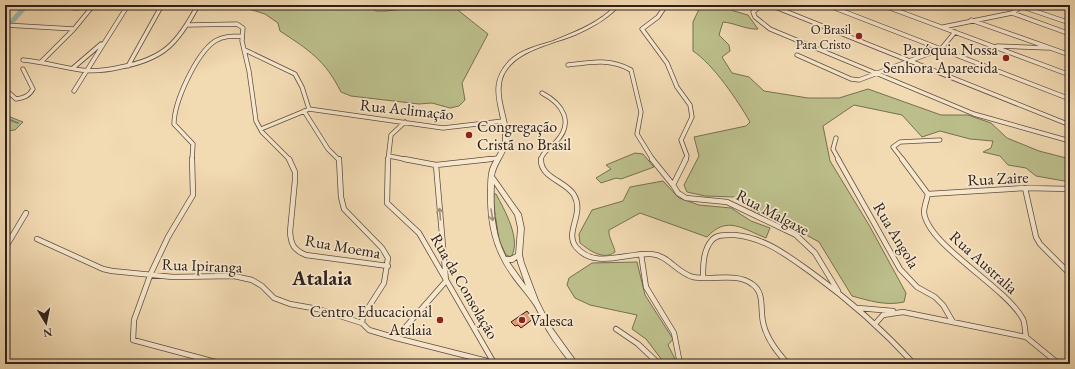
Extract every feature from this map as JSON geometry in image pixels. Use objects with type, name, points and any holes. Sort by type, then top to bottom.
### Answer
[{"type":"street","points":[[36,5],[92,7],[99,5]]},
{"type":"street","points":[[74,91],[128,5]]},
{"type":"street","points":[[128,66],[162,5]]},
{"type":"street","points":[[23,60],[42,61],[86,70],[128,66],[152,60],[169,50],[188,25],[198,5]]},
{"type":"street","points":[[226,5],[231,6]]},
{"type":"street","points":[[535,301],[504,259],[497,244],[490,201],[492,176],[506,140],[497,88],[499,80],[511,62],[524,52],[562,39],[602,19],[618,5]]},
{"type":"street","points":[[666,5],[658,17],[642,29],[644,34],[666,63],[677,87],[690,105],[692,112],[690,124],[681,140],[687,156],[674,185]]},
{"type":"street","points":[[762,5],[754,12],[755,17],[763,25],[974,114],[1070,141]]},
{"type":"street","points":[[770,5],[1070,126]]},
{"type":"street","points":[[827,5],[1070,98]]},
{"type":"street","points":[[882,5],[1070,75]]},
{"type":"street","points":[[942,27],[1012,13],[1024,6],[1070,22]]},
{"type":"street","points":[[42,61],[74,29],[92,7]]},
{"type":"street","points":[[1012,13],[1070,34]]},
{"type":"street","points":[[971,20],[1070,55]]},
{"type":"street","points":[[188,25],[236,24],[243,28],[242,36],[226,36],[213,42],[190,74],[174,117],[174,124],[183,135],[192,142],[194,147],[191,165],[194,193],[189,205],[158,257],[132,326],[131,336],[133,340],[202,362],[223,364]]},
{"type":"street","points":[[6,26],[74,29]]},
{"type":"street","points":[[797,55],[851,79],[862,80],[941,49],[955,32]]},
{"type":"street","name":"Rua Moema","points":[[242,36],[254,112],[261,129],[291,160],[295,171],[296,184],[290,220],[290,237],[292,246],[297,252],[306,255],[388,266]]},
{"type":"street","points":[[73,68],[104,42]]},
{"type":"street","points":[[993,46],[1052,49]]},
{"type":"street","points":[[245,50],[295,74],[302,87],[307,110],[328,149],[339,158],[342,184],[341,203],[344,209],[382,248],[388,258],[388,266],[384,283],[363,316],[362,323]]},
{"type":"street","name":"Rua Malgaxe","points":[[568,65],[608,61],[624,65],[631,70],[641,112],[637,134],[654,163],[674,185],[678,192],[686,198],[727,202],[796,235],[806,242],[825,266],[838,291]]},
{"type":"street","points":[[5,89],[16,99],[27,96],[33,89],[23,69]]},
{"type":"street","points":[[542,93],[558,102],[565,116],[565,125],[562,135],[544,153],[540,161],[543,170],[572,193],[578,202],[579,210],[571,237],[572,242],[587,256],[597,260],[606,260],[641,254],[657,255],[683,273],[703,278],[736,278],[753,284],[760,294],[763,325],[770,341],[788,364]]},
{"type":"street","points":[[261,129],[307,110]]},
{"type":"street","name":"Rua Aclimação","points":[[307,110],[443,128],[503,121]]},
{"type":"street","name":"Rua da Consolação","points":[[405,122],[392,133],[389,141],[385,196],[386,203],[419,233],[446,281],[497,363]]},
{"type":"street","name":"Rua Angola","points":[[836,138],[833,150],[900,269],[917,287],[935,297],[943,305],[953,322]]},
{"type":"street","points":[[928,194],[893,147],[900,142],[940,140]]},
{"type":"street","points":[[388,156],[436,165],[498,158]]},
{"type":"street","points":[[396,338],[446,281],[436,165]]},
{"type":"street","points":[[492,176],[518,214],[521,228],[519,255],[535,301],[550,330],[575,364]]},
{"type":"street","points":[[1024,188],[1036,237],[1070,274]]},
{"type":"street","name":"Rua Zaire","points":[[928,194],[1024,188],[1070,189]]},
{"type":"street","name":"Rua Australia","points":[[928,194],[924,201],[924,212],[932,230],[941,242],[987,280],[1014,306],[1026,326],[1026,337]]},
{"type":"street","points":[[7,245],[26,213]]},
{"type":"street","points":[[703,278],[703,263],[707,250],[713,240],[724,235],[739,236],[760,241],[781,250],[838,291],[875,324],[914,364]]},
{"type":"street","name":"Rua Ipiranga","points":[[37,239],[103,269],[173,278],[234,276],[252,280],[262,286],[274,298],[362,323],[369,330],[396,338],[497,363]]},
{"type":"street","points":[[641,254],[646,287],[674,333],[680,364]]},
{"type":"street","points":[[504,259],[511,260],[519,255]]},
{"type":"street","points":[[857,307],[903,312],[1026,337],[1059,364]]},
{"type":"street","points":[[875,324],[878,318],[883,315],[903,312]]},
{"type":"street","points":[[616,328],[638,344],[659,364]]},
{"type":"green space","points":[[236,5],[365,5],[376,11],[385,11],[406,9],[414,5],[457,5],[459,11],[488,34],[462,83],[465,100],[459,106],[450,108],[432,103],[419,104],[351,96],[341,92],[329,72],[322,64],[308,50],[280,31],[278,23],[265,14]]},
{"type":"green space","points":[[701,5],[722,5],[734,11],[748,15],[758,29],[723,22],[719,35],[729,45],[730,51],[722,57],[732,73],[749,77],[764,91],[808,98],[839,98],[868,89],[941,115],[968,115],[991,123],[1007,138],[1039,151],[1070,159],[1070,182],[1036,176],[1026,168],[1008,165],[1000,156],[983,152],[991,148],[993,141],[970,139],[940,131],[922,137],[902,115],[854,105],[823,126],[830,161],[869,225],[906,293],[904,302],[897,303],[865,300],[852,296],[819,242],[790,226],[753,210],[734,197],[705,196],[687,192],[684,185],[699,156],[694,137],[746,126],[750,122],[717,74],[701,57],[693,51],[693,22]]},
{"type":"green space","points":[[5,115],[23,122],[15,130],[5,131]]},
{"type":"green space","points":[[635,153],[643,154],[654,167],[621,179],[616,178],[601,183],[596,178],[611,169],[606,165]]},
{"type":"green space","points":[[663,181],[679,198],[699,205],[731,208],[751,221],[770,228],[766,238],[742,228],[728,225],[714,230],[707,237],[640,213],[609,230],[609,235],[615,252],[606,255],[596,254],[580,243],[579,234],[592,210],[623,201],[630,187]]},
{"type":"green space","points":[[492,194],[496,194],[511,225],[514,250],[511,257],[506,255],[499,240]]},
{"type":"green space","points":[[637,262],[645,295],[673,339],[668,345],[675,359],[673,364],[665,364],[646,339],[632,329],[637,315],[590,305],[575,298],[567,285],[569,278],[592,263]]},
{"type":"building","name":"Valesca","points":[[527,311],[533,319],[521,328],[518,325],[515,326],[511,322]]},
{"type":"waterway","points":[[5,30],[27,5]]},
{"type":"waterway","points":[[5,118],[18,123]]},
{"type":"place","name":"O Brasil Para Cristo","points":[[859,36]]},
{"type":"place","name":"Paróquia Nossa Senhora Aparecida","points":[[1006,58]]},
{"type":"place","name":"Congregação Cristã no Brasil","points":[[469,135]]},
{"type":"place","name":"Centro Educacional Atalaia","points":[[440,320]]},
{"type":"place","name":"Valesca","points":[[522,320]]},
{"type":"district","name":"Atalaia","points":[[322,278]]}]
